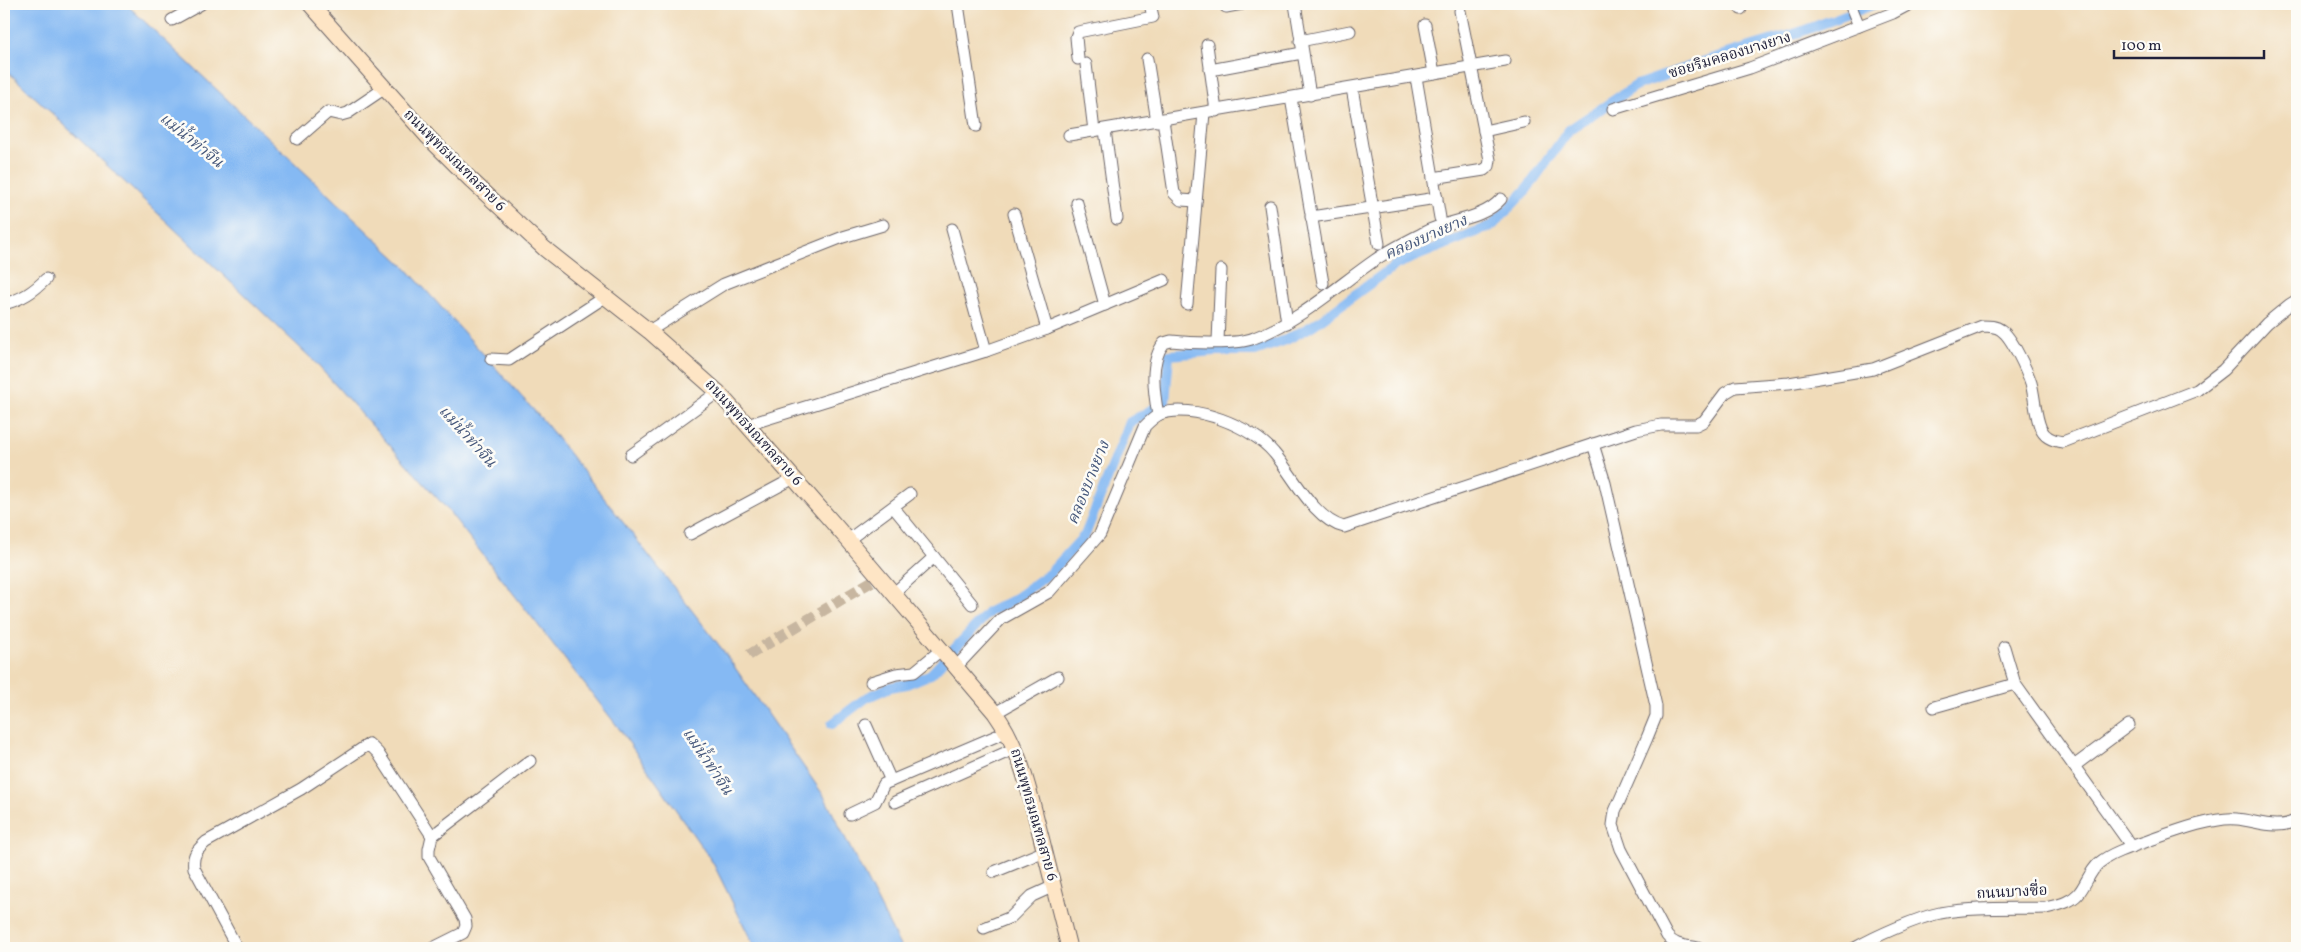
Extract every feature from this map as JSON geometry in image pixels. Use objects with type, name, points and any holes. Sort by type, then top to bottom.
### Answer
[{"type":"main road","name":"ถนนพุทธมณฑลสาย 6","points":[[310,4],[428,137],[470,179],[545,249],[648,331],[718,392],[848,540],[995,713],[1008,731],[1016,748],[1069,948]]},
{"type":"street","points":[[172,20],[200,4]]},
{"type":"street","points":[[958,4],[976,126]]},
{"type":"street","points":[[1117,219],[1100,130],[1076,37],[1078,32],[1153,17],[1150,4]]},
{"type":"street","points":[[1226,7],[1242,4]]},
{"type":"street","points":[[1295,4],[1310,95]]},
{"type":"street","points":[[1850,4],[1858,23]]},
{"type":"street","name":"ซอยริมคลองบางยาง","points":[[1613,108],[1750,68],[1858,23],[1893,13],[1910,4]]},
{"type":"street","points":[[1434,178],[1484,170],[1489,166],[1490,160],[1460,11]]},
{"type":"street","points":[[1426,24],[1434,73]]},
{"type":"street","points":[[1300,41],[1350,31]]},
{"type":"street","points":[[1207,45],[1216,111]]},
{"type":"street","points":[[1210,70],[1302,53]]},
{"type":"street","points":[[1147,59],[1174,193],[1181,200],[1196,201]]},
{"type":"street","points":[[1070,135],[1505,61]]},
{"type":"street","points":[[1416,77],[1440,218]]},
{"type":"street","points":[[296,138],[328,112],[341,115],[348,113],[385,88]]},
{"type":"street","points":[[1352,88],[1379,244]]},
{"type":"street","points":[[1291,98],[1323,283]]},
{"type":"street","points":[[1187,304],[1204,113]]},
{"type":"street","points":[[1484,131],[1524,122]]},
{"type":"street","points":[[1311,217],[1372,206],[1437,198]]},
{"type":"street","points":[[1157,412],[1154,393],[1157,355],[1164,343],[1171,341],[1253,339],[1287,323],[1395,248],[1445,224],[1481,214],[1501,199]]},
{"type":"street","points":[[1078,203],[1105,305]]},
{"type":"street","points":[[1270,206],[1287,323]]},
{"type":"street","points":[[1014,214],[1047,329]]},
{"type":"street","points":[[648,331],[724,284],[843,237],[883,225]]},
{"type":"street","points":[[952,229],[986,351]]},
{"type":"street","points":[[1218,341],[1221,270]]},
{"type":"street","points":[[4,304],[21,299],[33,292],[46,279]]},
{"type":"street","points":[[747,425],[986,351],[1047,329],[1164,280]]},
{"type":"street","points":[[492,360],[510,360],[605,297]]},
{"type":"street","points":[[956,666],[1002,619],[1049,592],[1090,547],[1100,534],[1140,436],[1145,426],[1157,412],[1180,411],[1204,414],[1231,424],[1255,437],[1274,453],[1312,503],[1333,522],[1344,527],[1636,430],[1661,425],[1696,425],[1704,421],[1725,393],[1735,387],[1789,383],[1872,370],[1982,326],[1995,327],[2002,330],[2012,342],[2031,382],[2041,429],[2055,441],[2063,442],[2197,390],[2223,370],[2267,323],[2289,304],[2297,300]]},
{"type":"street","points":[[631,456],[718,392]]},
{"type":"street","points":[[1593,444],[1605,483],[1656,706],[1656,716],[1648,738],[1615,811],[1614,830],[1621,849],[1667,936],[1673,943],[1698,948]]},
{"type":"street","points":[[690,534],[794,478]]},
{"type":"street","points":[[848,540],[894,508],[910,494]]},
{"type":"street","points":[[894,508],[972,604]]},
{"type":"street","points":[[893,594],[934,556]]},
{"type":"street","points":[[2004,647],[2015,684],[2132,847]]},
{"type":"street","points":[[872,682],[896,674],[914,672],[941,650]]},
{"type":"street","points":[[995,713],[1058,677]]},
{"type":"street","points":[[1934,707],[2015,684]]},
{"type":"street","points":[[866,725],[891,781]]},
{"type":"street","points":[[2074,766],[2129,725]]},
{"type":"street","points":[[850,814],[875,802],[881,787],[891,781],[1008,731]]},
{"type":"street","points":[[234,948],[235,944],[194,868],[193,860],[196,851],[206,842],[301,789],[369,744],[378,753],[432,836]]},
{"type":"street","points":[[895,802],[1016,748]]},
{"type":"street","points":[[433,948],[461,934],[466,926],[465,919],[429,857],[432,836],[530,761]]},
{"type":"street","name":"ถนนบางซื่อ","points":[[1855,948],[1914,921],[1938,914],[1956,911],[2046,908],[2069,901],[2078,894],[2093,869],[2100,862],[2132,847],[2220,819],[2237,819],[2282,825],[2297,820]]},
{"type":"street","points":[[994,872],[1044,851]]},
{"type":"street","points":[[984,928],[1011,918],[1032,896],[1054,886]]},
{"type":"water","name":"แม่น้ำท่าจีน","points":[[4,4],[126,4],[405,267],[547,425],[722,649],[824,796],[901,948],[755,948],[713,863],[618,727],[447,509],[312,359],[4,68]]},
{"type":"waterway","name":"คลองบางยาง","points":[[832,724],[866,698],[890,687],[907,684],[931,674],[989,612],[1013,600],[1050,573],[1085,535],[1130,422],[1165,402],[1169,355],[1215,351],[1255,351],[1286,340],[1312,326],[1397,264],[1493,225],[1527,189],[1569,130],[1637,85],[1714,58],[1800,32],[1875,4]]},
{"type":"tunnel","points":[[749,655],[879,577]]}]
